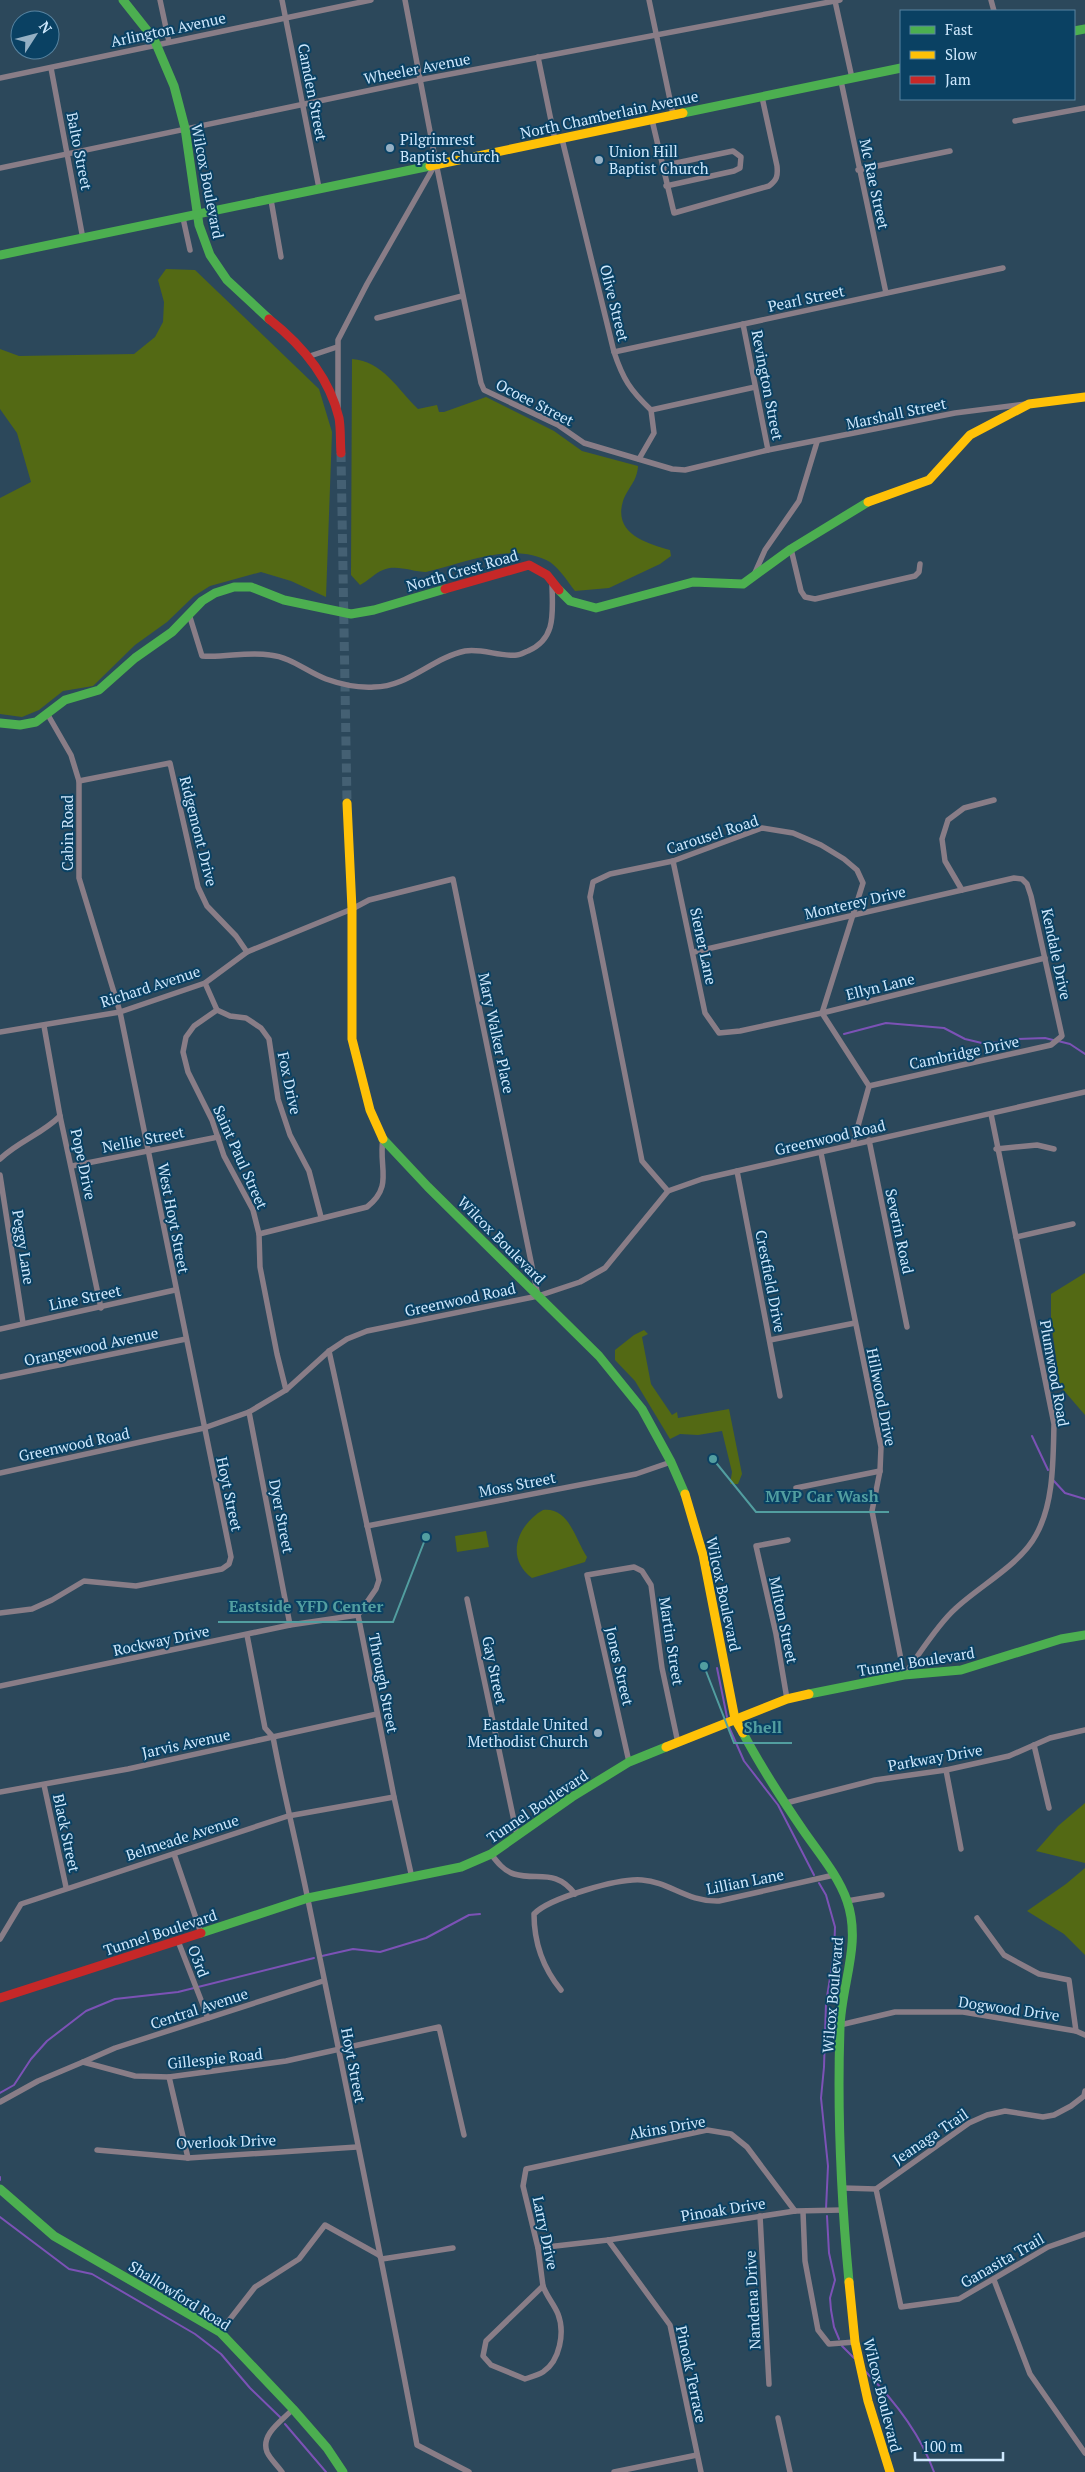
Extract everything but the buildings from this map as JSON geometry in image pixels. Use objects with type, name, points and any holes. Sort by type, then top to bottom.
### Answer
[{"type":"main road","name":"Wilcox Boulevard","points":[[123,0],[157,44],[172,82],[184,128],[198,215],[209,253],[220,272],[242,298],[295,340],[310,356],[319,371],[339,419],[341,453]]},
{"type":"main road","name":"North Chamberlain Avenue","points":[[0,255],[900,68]]},
{"type":"main road","name":"North Crest Road","points":[[0,723],[20,725],[36,722],[66,700],[99,690],[110,683],[117,673],[172,632],[189,614],[215,592],[234,586],[251,587],[284,600],[351,614],[374,610],[529,565],[540,568],[570,603],[582,607],[596,608],[693,582],[743,584],[791,549],[874,498],[929,480],[970,435],[1029,404],[1085,397]]},
{"type":"main road","name":"Wilcox Boulevard","points":[[347,803],[352,909],[352,1039],[370,1110],[383,1139],[428,1187],[599,1356],[632,1395],[671,1462],[686,1497],[703,1555],[736,1719],[766,1777],[786,1803],[834,1875],[847,1901],[852,1932],[851,1963],[840,2025],[838,2115],[843,2188],[842,2210],[855,2342],[868,2401],[890,2472]]},
{"type":"main road","name":"Tunnel Boulevard","points":[[0,1998],[308,1898],[461,1867],[491,1854],[629,1762],[787,1699],[904,1675],[960,1670],[1061,1639],[1085,1636]]},
{"type":"main road","name":"Shallowford Road","points":[[0,2189],[54,2236],[220,2332],[293,2409],[327,2448],[343,2472]]},
{"type":"street","points":[[160,0],[169,42]]},
{"type":"street","name":"Camden Street","points":[[282,0],[319,188]]},
{"type":"street","name":"Arlington Avenue","points":[[0,78],[371,0]]},
{"type":"street","name":"Ocoee Street","points":[[405,0],[462,296],[484,390],[558,425],[584,443],[672,469],[686,470],[768,450]]},
{"type":"street","points":[[649,0],[673,114]]},
{"type":"street","points":[[837,1],[852,78]]},
{"type":"street","name":"Wheeler Avenue","points":[[0,168],[303,103],[538,56],[837,1]]},
{"type":"street","name":"Olive Street","points":[[538,56],[614,352],[622,377],[632,392],[651,410]]},
{"type":"street","name":"Balto Street","points":[[51,68],[83,239]]},
{"type":"street","name":"Mc Rae Street","points":[[841,81],[858,170],[886,293]]},
{"type":"street","points":[[652,120],[666,186],[674,213],[715,203],[769,186],[775,182],[778,176],[777,166],[762,97]]},
{"type":"street","points":[[1015,120],[1085,108]]},
{"type":"street","points":[[662,166],[733,151],[741,157],[740,168],[734,171],[666,186]]},
{"type":"street","points":[[858,170],[950,152]]},
{"type":"street","points":[[339,419],[338,340],[367,284],[436,163]]},
{"type":"street","points":[[270,200],[281,257]]},
{"type":"street","points":[[183,218],[190,250]]},
{"type":"street","name":"Pearl Street","points":[[614,352],[1004,268]]},
{"type":"street","points":[[377,318],[462,296]]},
{"type":"street","name":"Revington Street","points":[[743,324],[768,450]]},
{"type":"street","points":[[310,356],[337,348]]},
{"type":"street","points":[[639,459],[654,433],[651,410],[755,387]]},
{"type":"street","name":"Marshall Street","points":[[768,450],[817,442],[955,413],[1029,404]]},
{"type":"street","points":[[752,579],[765,550],[799,501],[817,442]]},
{"type":"street","points":[[791,549],[801,591],[805,597],[815,599],[915,576],[919,572],[920,564]]},
{"type":"street","points":[[189,614],[202,656],[214,657],[239,653],[271,654],[291,661],[325,678],[349,685],[375,688],[405,680],[428,666],[456,653],[473,650],[518,655],[537,647],[548,636],[552,622],[552,581]]},
{"type":"street","name":"Cabin Road","points":[[48,715],[71,755],[80,781],[80,878],[120,1012]]},
{"type":"street","name":"Ridgemont Drive","points":[[80,781],[170,763],[198,887],[207,906],[236,936],[247,952]]},
{"type":"street","points":[[962,890],[945,861],[942,839],[948,820],[964,808],[994,800]]},
{"type":"street","name":"Carousel Road","points":[[668,1191],[642,1161],[590,897],[593,882],[610,874],[673,861],[762,828],[793,833],[822,846],[844,859],[857,870],[863,884],[822,1014]]},
{"type":"street","name":"Siener Lane","points":[[673,861],[694,952],[705,1012],[718,1033]]},
{"type":"street","name":"Monterey Drive","points":[[694,952],[1014,878],[1022,879]]},
{"type":"street","name":"Mary Walker Place","points":[[352,909],[369,900],[453,879],[538,1296]]},
{"type":"street","name":"Kendale Drive","points":[[1022,879],[1027,884],[1031,896],[1062,1036]]},
{"type":"street","name":"Richard Avenue","points":[[0,1032],[120,1012],[205,983],[247,952],[352,909]]},
{"type":"street","name":"Ellyn Lane","points":[[718,1033],[740,1031],[822,1014],[1045,958]]},
{"type":"street","points":[[205,983],[217,1010]]},
{"type":"street","name":"Saint Paul Street","points":[[217,1010],[194,1026],[186,1037],[183,1052],[188,1072],[212,1120],[228,1164],[253,1210],[259,1234],[260,1267],[286,1390]]},
{"type":"street","name":"Fox Drive","points":[[217,1010],[230,1016],[246,1018],[261,1028],[269,1039],[278,1099],[290,1135],[309,1171],[321,1216]]},
{"type":"street","name":"West Hoyt Street","points":[[120,1012],[204,1428]]},
{"type":"street","points":[[822,1014],[869,1086],[852,1144]]},
{"type":"street","name":"Pope Drive","points":[[44,1026],[60,1116],[101,1308]]},
{"type":"street","name":"Cambridge Drive","points":[[869,1086],[1051,1045],[1062,1036]]},
{"type":"street","name":"Greenwood Road","points":[[0,1473],[204,1428],[250,1412],[286,1390],[330,1351],[347,1340],[368,1331],[538,1296],[580,1282],[605,1268],[668,1191],[702,1179],[1085,1092]]},
{"type":"street","name":"Plumwood Road","points":[[904,1675],[954,1610],[1022,1554],[1036,1536],[1047,1507],[1052,1466],[1054,1424],[996,1149],[991,1114]]},
{"type":"street","points":[[0,1160],[15,1145],[39,1133],[60,1116]]},
{"type":"street","name":"Nellie Street","points":[[72,1166],[218,1137]]},
{"type":"street","points":[[259,1234],[321,1216],[367,1207],[377,1200],[383,1189],[384,1178],[381,1153],[383,1139]]},
{"type":"street","name":"Severin Road","points":[[868,1140],[907,1328]]},
{"type":"street","points":[[996,1149],[1037,1145],[1054,1149]]},
{"type":"street","name":"Hillwood Drive","points":[[821,1153],[881,1447],[880,1471],[872,1512],[904,1675]]},
{"type":"street","name":"Crestfield Drive","points":[[736,1171],[780,1396]]},
{"type":"street","name":"Peggy Lane","points":[[0,1175],[23,1323]]},
{"type":"street","points":[[1016,1237],[1073,1224]]},
{"type":"street","name":"Line Street","points":[[0,1329],[175,1290]]},
{"type":"street","points":[[770,1340],[855,1323]]},
{"type":"street","name":"Orangewood Avenue","points":[[0,1377],[186,1339]]},
{"type":"street","name":"Through Street","points":[[330,1351],[379,1580],[372,1596],[358,1615],[412,1878]]},
{"type":"street","name":"Dyer Street","points":[[250,1412],[290,1625]]},
{"type":"street","name":"Hoyt Street","points":[[0,1613],[32,1609],[52,1600],[84,1581],[136,1586],[222,1569],[229,1564],[230,1557],[204,1428]]},
{"type":"street","name":"Moss Street","points":[[367,1526],[636,1474],[671,1462]]},
{"type":"street","points":[[796,1488],[880,1471]]},
{"type":"street","name":"Milton Street","points":[[787,1699],[776,1634],[756,1546],[788,1540]]},
{"type":"street","name":"Martin Street","points":[[587,1575],[634,1567],[642,1571],[651,1585],[662,1668],[678,1743]]},
{"type":"street","name":"Jones Street","points":[[587,1575],[629,1762]]},
{"type":"street","name":"Gay Street","points":[[467,1599],[517,1835]]},
{"type":"street","name":"Rockway Drive","points":[[0,1686],[290,1625],[358,1615]]},
{"type":"street","name":"Hoyt Street","points":[[246,1635],[265,1728],[273,1737],[288,1816],[308,1898],[357,2147],[382,2259],[417,2445],[469,2472]]},
{"type":"street","name":"Jarvis Avenue","points":[[0,1792],[44,1785],[377,1714]]},
{"type":"street","name":"Parkway Drive","points":[[786,1803],[875,1780],[946,1770],[1009,1756],[1050,1738],[1085,1730]]},
{"type":"street","points":[[1034,1745],[1049,1808]]},
{"type":"street","points":[[946,1770],[961,1848]]},
{"type":"street","name":"Black Street","points":[[44,1785],[66,1888]]},
{"type":"street","name":"Belmeade Avenue","points":[[0,1939],[21,1904],[288,1816],[394,1797]]},
{"type":"street","points":[[174,1854],[201,1933]]},
{"type":"street","points":[[491,1854],[498,1863],[513,1874],[553,1878],[568,1886],[575,1894]]},
{"type":"street","name":"Lillian Lane","points":[[561,1990],[551,1978],[541,1957],[534,1934],[534,1914],[541,1906],[567,1898],[592,1887],[642,1880],[702,1902],[719,1901],[834,1875]]},
{"type":"street","points":[[847,1901],[882,1895]]},
{"type":"street","points":[[977,1918],[1004,1955],[1039,1974],[1069,1980],[1076,2031]]},
{"type":"street","name":"O3rd","points":[[178,1941],[208,2018]]},
{"type":"street","name":"Central Avenue","points":[[83,2062],[115,2048],[323,1981]]},
{"type":"street","name":"Dogwood Drive","points":[[840,2025],[896,2012],[963,2012],[1085,2034]]},
{"type":"street","name":"Gillespie Road","points":[[83,2062],[135,2076],[170,2076],[278,2063],[440,2027],[464,2135]]},
{"type":"street","points":[[0,2102],[38,2082],[83,2062]]},
{"type":"street","points":[[170,2076],[188,2158]]},
{"type":"street","name":"Jeanaga Trail","points":[[876,2189],[969,2123],[987,2115],[1005,2111],[1044,2117],[1054,2115],[1071,2106],[1085,2094]]},
{"type":"street","name":"Akins Drive","points":[[523,2186],[526,2168],[708,2130],[731,2134],[747,2146],[795,2211]]},
{"type":"street","name":"Overlook Drive","points":[[97,2150],[188,2158],[357,2147]]},
{"type":"street","name":"Larry Drive","points":[[523,2186],[538,2248],[543,2286],[548,2300],[558,2314],[561,2335],[553,2363],[542,2373],[525,2379],[491,2365],[484,2356],[486,2341],[543,2286]]},
{"type":"street","points":[[843,2188],[876,2189]]},
{"type":"street","name":"Ganasita Trail","points":[[876,2189],[901,2307],[959,2299],[1048,2247],[1085,2234]]},
{"type":"street","name":"Pinoak Drive","points":[[538,2248],[608,2240],[795,2211],[842,2210]]},
{"type":"street","points":[[803,2212],[805,2260],[818,2330],[829,2344],[855,2342]]},
{"type":"street","name":"Nandena Drive","points":[[760,2216],[769,2384]]},
{"type":"street","points":[[220,2332],[255,2287],[299,2259],[325,2226],[379,2255],[382,2259],[453,2248]]},
{"type":"street","name":"Pinoak Terrace","points":[[608,2240],[670,2325],[701,2472]]},
{"type":"street","points":[[994,2280],[1030,2374],[1085,2454]]},
{"type":"street","points":[[282,2472],[267,2452],[267,2439],[273,2428],[293,2409]]},
{"type":"street","points":[[778,2418],[790,2472]]},
{"type":"street","points":[[614,2472],[697,2455]]},
{"type":"green space","points":[[166,269],[195,270],[319,389],[332,432],[326,597],[291,581],[261,572],[210,586],[194,596],[167,622],[135,645],[93,686],[63,691],[39,710],[22,717],[0,714],[0,498],[31,482],[17,433],[0,409],[0,349],[19,356],[134,354],[155,337],[163,322],[164,302],[158,280]]},
{"type":"green space","points":[[352,359],[373,365],[381,371],[418,409],[437,405],[439,412],[444,412],[486,397],[554,431],[582,451],[638,466],[636,476],[623,501],[621,512],[623,522],[627,529],[642,540],[670,550],[671,556],[660,564],[609,588],[575,591],[550,562],[536,556],[520,553],[472,559],[426,572],[388,568],[360,585],[351,575]]},
{"type":"green space","points":[[1085,1273],[1085,1415],[1060,1386],[1051,1321],[1051,1294]]},
{"type":"green space","points":[[644,1330],[648,1334],[642,1337],[651,1384],[672,1415],[677,1412],[678,1418],[729,1409],[742,1474],[738,1484],[730,1484],[732,1472],[722,1431],[698,1435],[680,1434],[670,1439],[635,1381],[615,1360],[615,1350],[634,1335]]},
{"type":"green space","points":[[543,1510],[552,1510],[565,1519],[587,1557],[585,1562],[532,1578],[519,1561],[517,1552],[518,1542],[527,1524]]},
{"type":"green space","points":[[486,1531],[489,1547],[457,1552],[455,1536]]},
{"type":"green space","points":[[1085,1803],[1085,1863],[1036,1851],[1058,1826]]},
{"type":"green space","points":[[1085,1868],[1085,1955],[1064,1934],[1027,1911],[1066,1884]]},
{"type":"waterway","points":[[844,1034],[886,1023],[944,1028],[965,1039],[986,1044],[1018,1039],[1045,1038],[1053,1040]]},
{"type":"waterway","points":[[1058,1041],[1070,1044],[1085,1054]]},
{"type":"waterway","points":[[1032,1436],[1048,1470]]},
{"type":"waterway","points":[[1053,1480],[1065,1493],[1085,1499]]},
{"type":"waterway","points":[[717,1668],[727,1717]]},
{"type":"waterway","points":[[729,1727],[744,1761],[778,1805],[814,1875]]},
{"type":"waterway","points":[[819,1883],[826,1895],[835,1927],[834,1954],[826,2003],[821,2098],[828,2166],[826,2209]]},
{"type":"waterway","points":[[322,1956],[353,1949],[380,1952],[426,1938],[469,1915],[480,1914]]},
{"type":"waterway","points":[[0,2093],[14,2085],[31,2059],[47,2041],[86,2011],[115,1999],[178,1992],[314,1958]]},
{"type":"waterway","points":[[827,2216],[829,2253],[835,2280],[830,2298],[831,2310],[834,2327],[839,2339]]},
{"type":"waterway","points":[[0,2217],[69,2269],[92,2274],[195,2334],[221,2354],[250,2388],[281,2418]]},
{"type":"waterway","points":[[842,2346],[854,2358]]},
{"type":"waterway","points":[[865,2371],[886,2394],[914,2431],[934,2472]]},
{"type":"waterway","points":[[285,2424],[326,2472]]},
{"type":"tunnel","points":[[341,453],[347,803]]},
{"type":"traffic: fast","points":[[123,0],[154,39],[174,86],[185,128],[199,225],[210,255],[227,280],[269,319]]},
{"type":"traffic: fast","points":[[1075,31],[1085,29]]},
{"type":"traffic: fast","points":[[683,113],[900,68]]},
{"type":"traffic: fast","points":[[0,255],[430,166]]},
{"type":"traffic: fast","points":[[559,590],[570,601],[596,608],[693,582],[743,584],[791,549],[868,502]]},
{"type":"traffic: fast","points":[[0,723],[20,725],[36,722],[65,700],[99,690],[135,658],[172,632],[202,601],[215,593],[234,587],[251,587],[284,600],[351,614],[374,610],[445,589]]},
{"type":"traffic: fast","points":[[383,1139],[428,1187],[599,1356],[642,1409],[671,1462],[685,1494]]},
{"type":"traffic: fast","points":[[809,1694],[904,1675],[961,1670],[1061,1639],[1085,1635]]},
{"type":"traffic: fast","points":[[743,1733],[779,1794],[838,1882],[847,1901],[851,1917],[852,1949],[841,2012],[839,2092],[842,2187],[849,2282]]},
{"type":"traffic: fast","points":[[201,1933],[308,1898],[461,1867],[491,1854],[572,1797],[629,1762],[666,1747]]},
{"type":"traffic: fast","points":[[0,2189],[54,2236],[220,2332],[293,2409],[327,2448],[343,2472]]},
{"type":"traffic: slow","points":[[430,166],[683,113]]},
{"type":"traffic: slow","points":[[868,502],[929,480],[970,435],[1029,404],[1085,397]]},
{"type":"traffic: slow","points":[[347,803],[352,909],[352,1039],[370,1110],[383,1139]]},
{"type":"traffic: slow","points":[[685,1494],[703,1555],[735,1719],[743,1733]]},
{"type":"traffic: slow","points":[[666,1747],[787,1699],[809,1694]]},
{"type":"traffic: slow","points":[[849,2282],[855,2342],[868,2401],[890,2472]]},
{"type":"traffic: jam","points":[[269,319],[313,362],[328,388],[339,418],[341,453]]},
{"type":"traffic: jam","points":[[445,589],[529,565],[547,575],[559,590]]},
{"type":"traffic: jam","points":[[0,1998],[201,1933]]},
{"type":"place","name":"Pilgrimrest Baptist Church","points":[[390,148]]},
{"type":"place","name":"Union Hill Baptist Church","points":[[599,160]]},
{"type":"place","name":"MVP Car Wash","points":[[713,1459]]},
{"type":"place","name":"Eastside YFD Center","points":[[426,1537]]},
{"type":"place","name":"Shell","points":[[704,1666]]},
{"type":"place","name":"Eastdale United Methodist Church","points":[[598,1733]]}]
